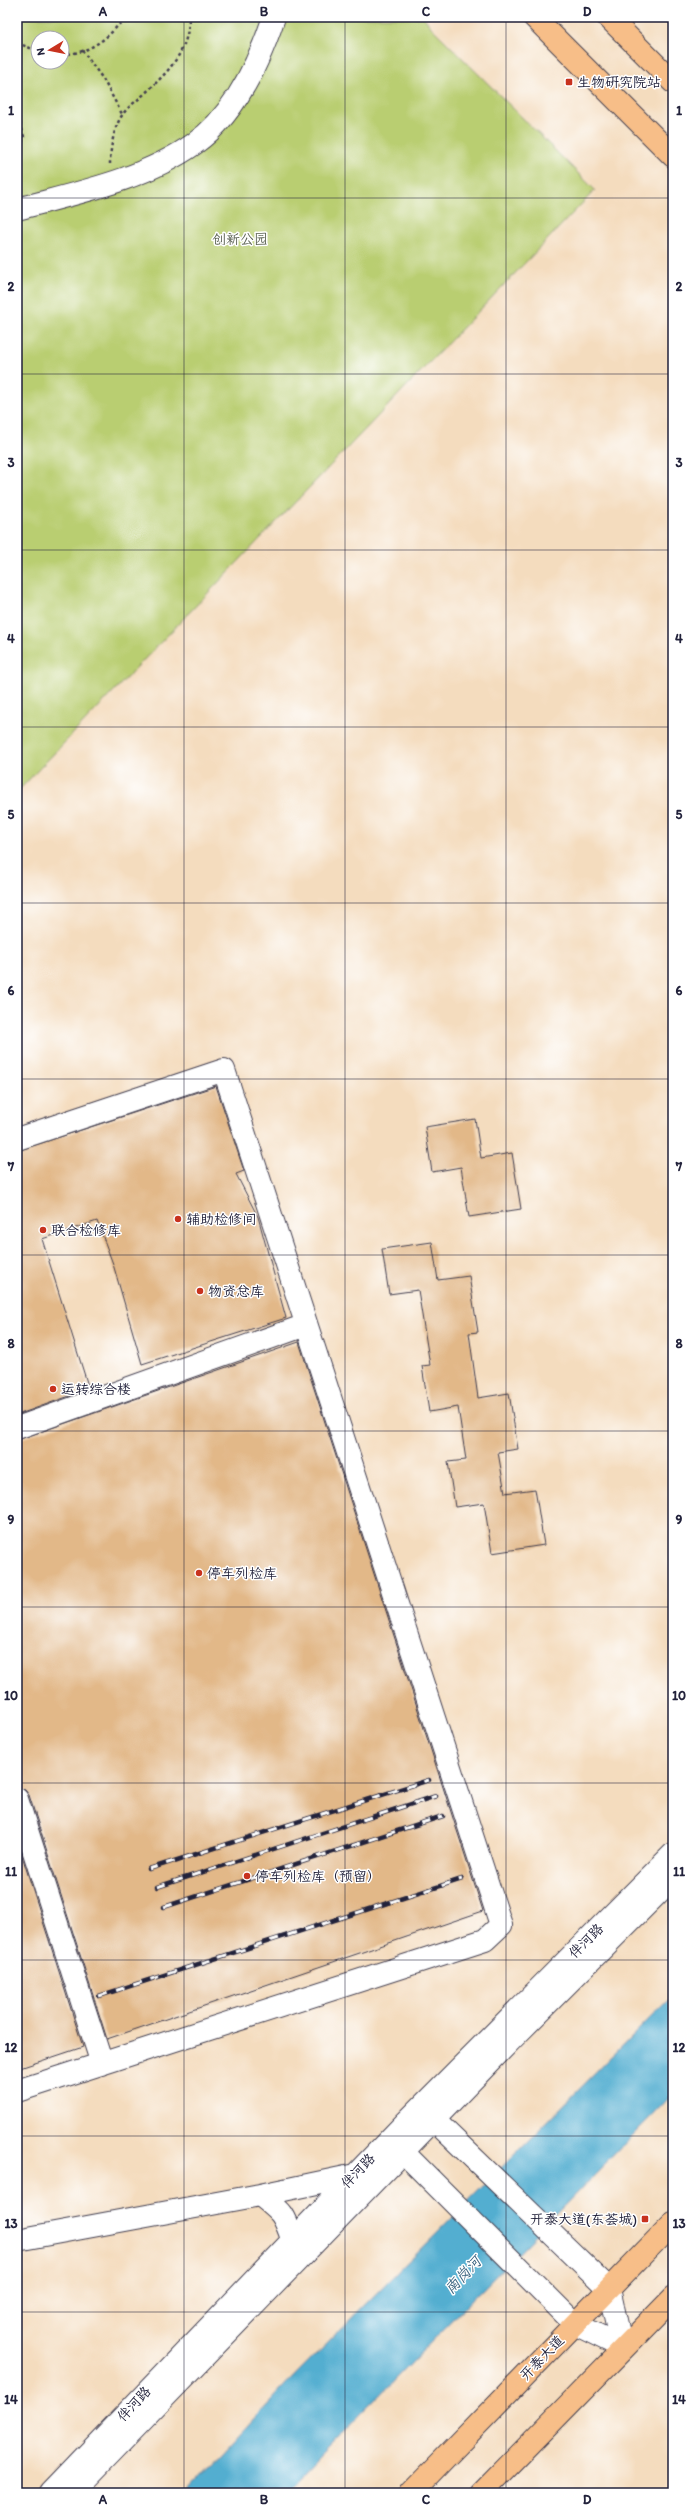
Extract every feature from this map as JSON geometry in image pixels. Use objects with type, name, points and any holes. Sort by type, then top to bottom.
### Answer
[{"type":"main road","points":[[534,17],[673,156]]},
{"type":"main road","points":[[608,17],[673,82]]},
{"type":"main road","name":"开泰大道","points":[[410,2493],[673,2223]]},
{"type":"main road","points":[[482,2493],[622,2347],[673,2298]]},
{"type":"street","points":[[17,209],[110,182],[154,166],[195,144],[222,116],[245,85],[263,48],[274,17]]},
{"type":"street","points":[[17,1139],[224,1070],[501,1925],[485,1940],[17,2091]]},
{"type":"street","points":[[17,1428],[306,1325]]},
{"type":"street","points":[[17,1799],[102,2064]]},
{"type":"street","name":"伴河路","points":[[50,2493],[292,2239],[406,2122],[673,1854]]},
{"type":"street","name":"伴河路","points":[[72,2493],[434,2120],[673,1878]]},
{"type":"street","points":[[434,2120],[609,2289],[622,2347],[575,2324],[403,2152],[406,2122],[434,2120]]},
{"type":"street","points":[[17,2240],[260,2195],[355,2175]]},
{"type":"street","points":[[260,2195],[278,2208],[285,2217],[292,2239]]},
{"type":"path","points":[[46,17],[54,19],[70,17]]},
{"type":"path","points":[[70,52],[93,47],[114,32],[125,17]]},
{"type":"path","points":[[110,182],[110,159],[114,139],[122,114],[174,66],[184,47],[189,31],[189,17]]},
{"type":"path","points":[[17,43],[30,48]]},
{"type":"path","points":[[82,50],[103,80],[122,114]]},
{"type":"path","points":[[17,111],[24,137],[17,157]]},
{"type":"path","points":[[17,126],[21,123]]},
{"type":"green space","name":"创新公园","points":[[17,17],[424,17],[430,26],[595,190],[17,792]]},
{"type":"water","name":"南岗河","points":[[673,1995],[673,2094],[284,2493],[186,2493],[297,2373]]},
{"type":"building","points":[[216,1086],[244,1171],[236,1174],[258,1217],[286,1318],[142,1364],[113,1264],[97,1221],[42,1239],[89,1389],[17,1415],[17,1151]]},
{"type":"building","points":[[475,1119],[481,1158],[512,1153],[521,1209],[469,1217],[461,1167],[432,1172],[425,1127]]},
{"type":"building","points":[[432,1242],[438,1280],[469,1276],[478,1332],[469,1333],[478,1398],[509,1393],[518,1449],[498,1452],[505,1493],[535,1489],[544,1545],[492,1553],[484,1503],[455,1507],[448,1462],[466,1460],[458,1407],[429,1412],[422,1366],[430,1365],[418,1290],[389,1294],[382,1249]]},
{"type":"building","name":"停车列检库","points":[[299,1342],[483,1911],[107,2039],[29,1795],[25,1790],[17,1787],[17,1440]]},
{"type":"building","points":[[17,1840],[83,2047],[17,2069]]},
{"type":"railway","points":[[149,1869],[429,1780]]},
{"type":"railway","points":[[157,1887],[436,1796]]},
{"type":"railway","points":[[164,1907],[443,1816]]},
{"type":"railway","points":[[99,1996],[462,1879]]},
{"type":"place","name":"生物研究院站","points":[[569,82]]},
{"type":"place","name":"辅助检修间","points":[[178,1219]]},
{"type":"place","name":"联合检修库","points":[[43,1230]]},
{"type":"place","name":"物资总库","points":[[200,1291]]},
{"type":"place","name":"运转综合楼","points":[[53,1389]]},
{"type":"place","name":"停车列检库","points":[[199,1573]]},
{"type":"place","name":"停车列检库（预留）","points":[[247,1876]]},
{"type":"place","name":"开泰大道(东荟城)","points":[[645,2219]]}]
